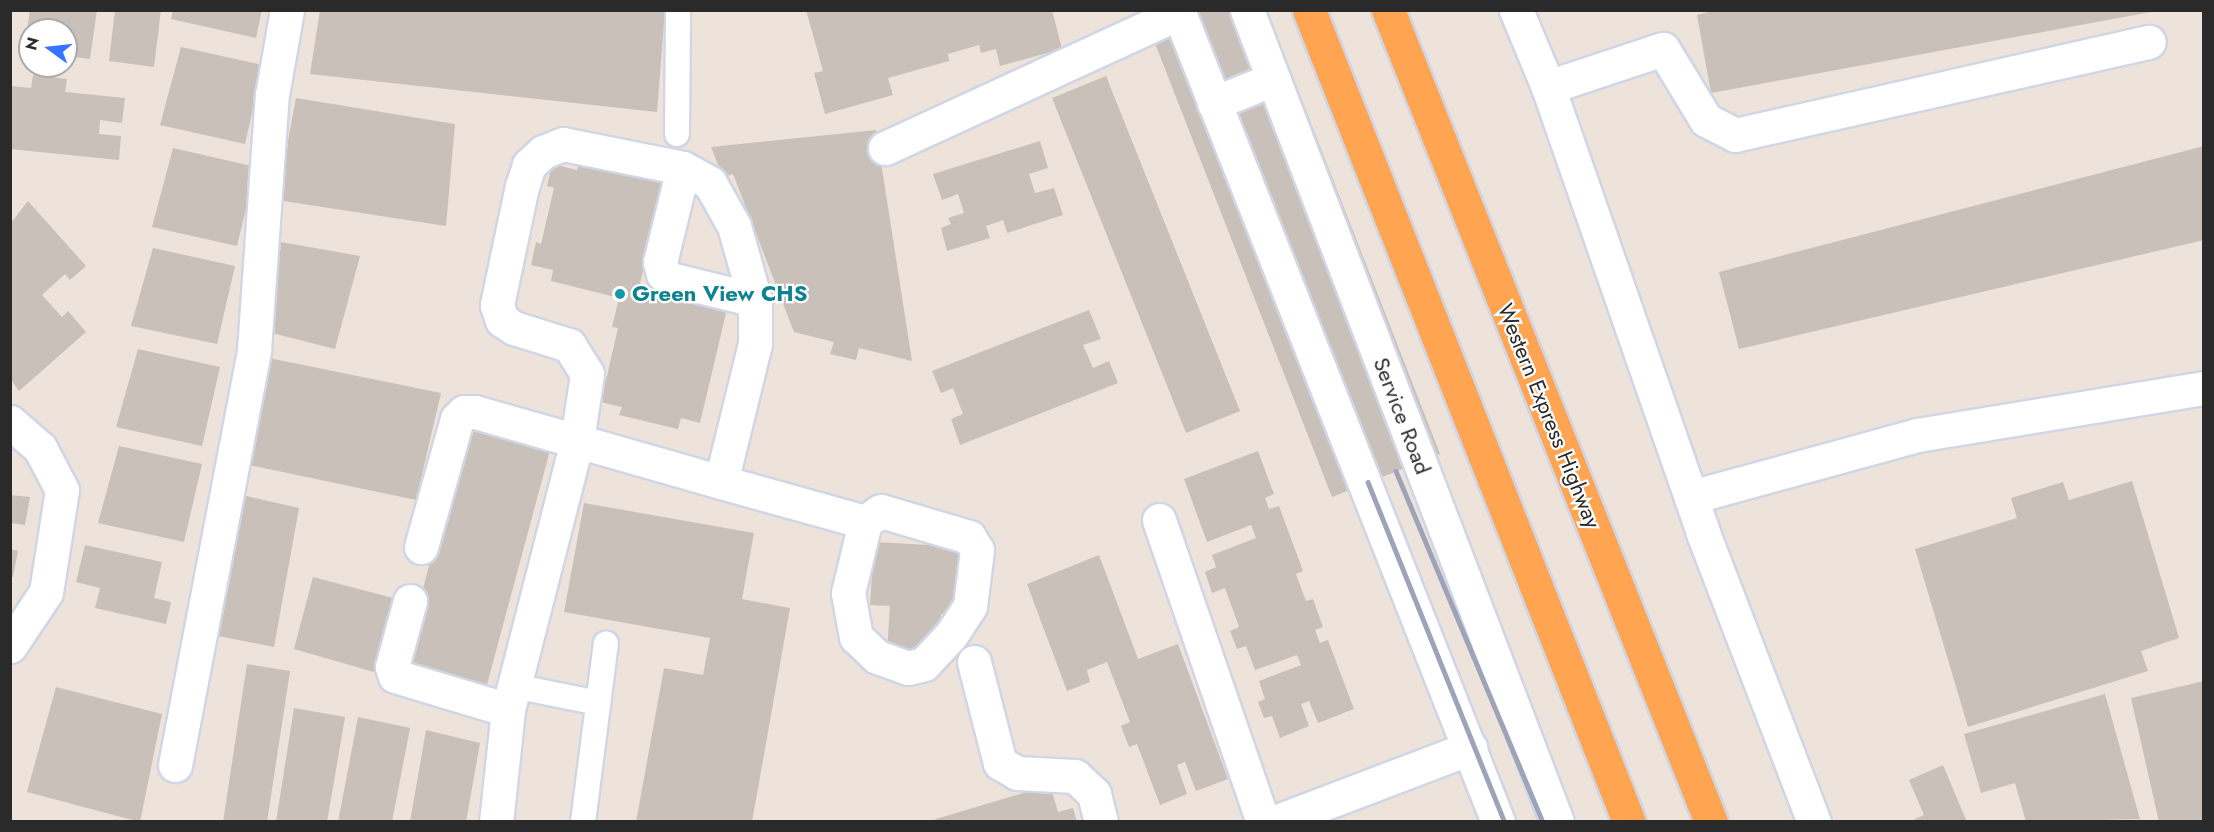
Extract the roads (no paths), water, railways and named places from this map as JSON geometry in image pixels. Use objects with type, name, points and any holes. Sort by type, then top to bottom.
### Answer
[{"type":"highway","points":[[1309,10],[1629,822]]},
{"type":"highway","name":"Western Express Highway","points":[[1388,10],[1711,822]]},
{"type":"street","points":[[176,765],[254,350],[272,95],[287,10]]},
{"type":"street","name":"Service Road","points":[[1248,10],[1557,822]]},
{"type":"street","points":[[1516,10],[1548,87],[1691,497],[1814,822]]},
{"type":"street","points":[[885,148],[1178,12],[1498,822]]},
{"type":"street","points":[[1548,87],[1662,49],[1706,120],[1735,135],[2149,42]]},
{"type":"street","points":[[1214,104],[1273,79]]},
{"type":"street","points":[[495,822],[511,698],[577,441],[588,374],[578,355],[569,345],[514,328],[502,320],[498,304],[529,165],[543,152],[563,144],[683,168],[710,183],[734,226],[755,300],[755,344],[721,483]]},
{"type":"street","points":[[683,168],[660,262],[663,274],[670,279],[755,300]]},
{"type":"street","points":[[1691,497],[1917,435],[2204,388]]},
{"type":"street","points":[[421,548],[457,419],[464,412],[577,441],[865,522],[881,511],[975,541],[977,550],[970,606],[951,635],[924,664],[908,668],[877,657],[856,638],[848,592],[865,522]]},
{"type":"street","points":[[10,422],[40,448],[62,490],[46,592],[10,646]]},
{"type":"street","points":[[1159,520],[1263,822]]},
{"type":"street","points":[[410,601],[392,667],[395,676],[511,698]]},
{"type":"street","points":[[974,662],[1000,763],[1017,773],[1075,776],[1094,794],[1101,822]]},
{"type":"street","points":[[1275,822],[1470,748]]},
{"type":"lane","points":[[677,134],[678,10]]},
{"type":"lane","points":[[583,822],[606,643]]},
{"type":"lane","points":[[511,698],[598,704]]},
{"type":"railway","points":[[1396,471],[1543,822]]},
{"type":"railway","points":[[1368,482],[1505,822]]},
{"type":"place","name":"Green View CHS","points":[[620,294]]}]
